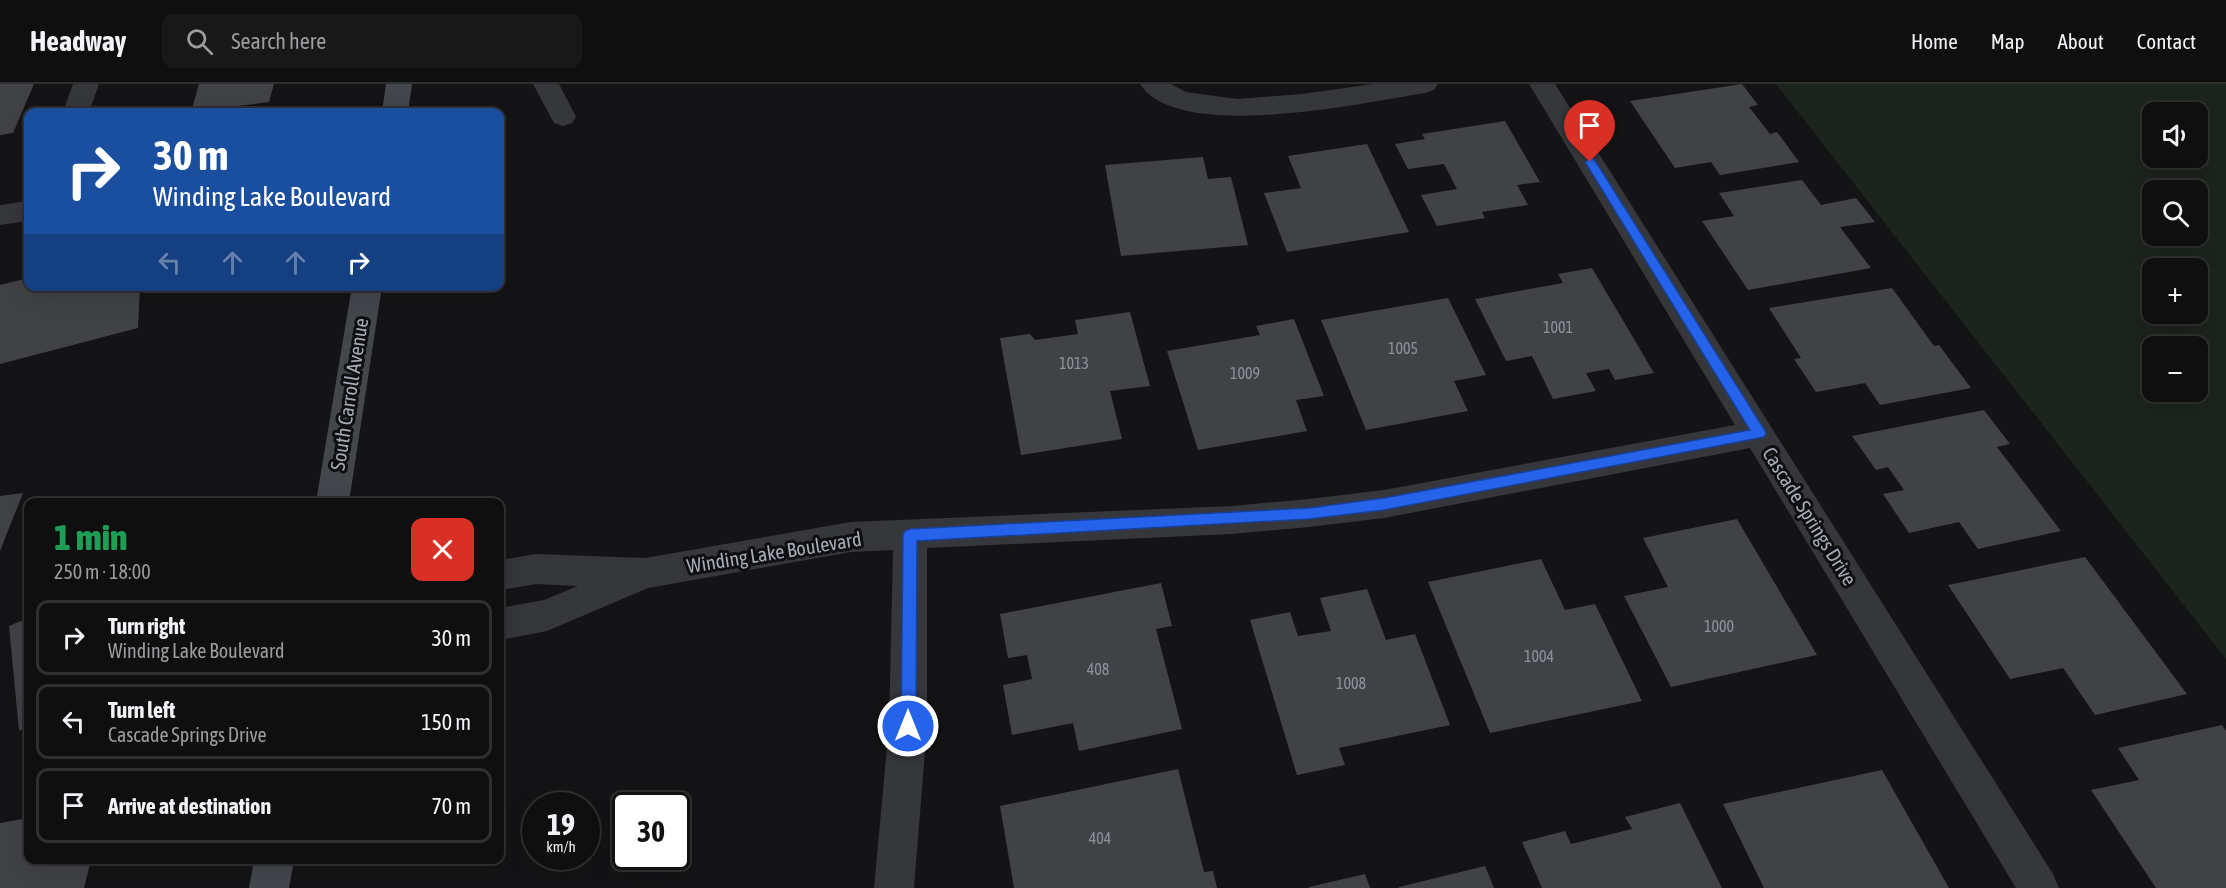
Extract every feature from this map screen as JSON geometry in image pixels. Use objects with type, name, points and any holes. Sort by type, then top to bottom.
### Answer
[{"type":"main road","points":[[396,108],[399,84]]},
{"type":"main road","name":"South Carroll Avenue","points":[[333,498],[366,291]]},
{"type":"main road","points":[[269,888],[273,864]]},
{"type":"street","points":[[77,108],[86,84]]},
{"type":"street","points":[[546,84],[562,117]]},
{"type":"street","points":[[1154,84],[1179,100],[1199,105],[1261,107],[1425,84]]},
{"type":"street","name":"Cascade Springs Drive","points":[[1542,84],[1760,433],[2039,888]]},
{"type":"street","points":[[0,215],[24,212]]},
{"type":"street","name":"Winding Lake Boulevard","points":[[504,574],[536,569],[645,573],[851,537],[1309,513],[1384,504],[1760,433]]},
{"type":"street","points":[[894,888],[908,726],[910,535]]},
{"type":"street","name":"Winding Lake Boulevard","points":[[504,623],[547,615],[645,573]]},
{"type":"shaded area","points":[[1776,84],[2226,84],[2226,659]]},
{"type":"building","points":[[0,84],[34,84],[13,133],[0,135]]},
{"type":"building","points":[[199,84],[274,84],[269,102],[222,108],[192,108]]},
{"type":"building","points":[[1742,84],[1758,105],[1749,107],[1770,134],[1777,132],[1799,162],[1720,175],[1711,162],[1675,168],[1630,101]]},
{"type":"building","points":[[1505,121],[1540,182],[1517,185],[1528,205],[1482,212],[1485,218],[1437,226],[1421,195],[1457,189],[1444,164],[1408,169],[1395,144],[1425,139],[1422,134]]},
{"type":"building","points":[[1367,144],[1409,232],[1287,252],[1264,193],[1301,188],[1288,156]]},
{"type":"building","points":[[1203,157],[1208,179],[1231,177],[1248,245],[1121,256],[1105,165]]},
{"type":"building","points":[[1802,180],[1821,205],[1856,198],[1875,222],[1840,227],[1871,268],[1748,290],[1702,221],[1734,216],[1719,193]]},
{"type":"building","points":[[1592,268],[1654,373],[1615,380],[1609,369],[1586,373],[1596,391],[1553,399],[1532,356],[1506,361],[1475,299],[1563,283],[1558,274]]},
{"type":"building","points":[[24,279],[24,291],[140,291],[138,328],[0,364],[0,285]]},
{"type":"building","points":[[1892,288],[1934,346],[1939,345],[1971,388],[1880,405],[1865,383],[1816,392],[1794,359],[1801,358],[1769,308]]},
{"type":"building","points":[[1448,298],[1486,375],[1454,381],[1468,411],[1366,430],[1321,320]]},
{"type":"building","points":[[1130,312],[1150,386],[1110,391],[1122,439],[1021,455],[1000,338],[1030,334],[1035,340],[1078,334],[1075,320]]},
{"type":"building","points":[[1294,319],[1324,396],[1296,400],[1307,431],[1198,450],[1167,351],[1260,335],[1256,326]]},
{"type":"building","points":[[1984,410],[2010,444],[1997,447],[2061,531],[1978,549],[1959,522],[1909,533],[1883,494],[1904,490],[1888,467],[1876,470],[1852,436]]},
{"type":"building","points":[[23,493],[0,551],[0,496]]},
{"type":"building","points":[[1737,519],[1817,655],[1671,687],[1624,596],[1668,587],[1643,538]]},
{"type":"building","points":[[2085,557],[2187,694],[2095,715],[2063,668],[2010,679],[1948,585]]},
{"type":"building","points":[[1541,559],[1565,610],[1595,604],[1642,701],[1490,733],[1428,582]]},
{"type":"building","points":[[1161,583],[1172,626],[1156,629],[1182,729],[1079,751],[1073,723],[1012,735],[1003,685],[1032,679],[1027,655],[1008,658],[1000,614]]},
{"type":"building","points":[[1367,589],[1386,640],[1415,634],[1450,725],[1339,748],[1345,765],[1297,775],[1250,620],[1290,612],[1298,636],[1331,631],[1320,598]]},
{"type":"building","points":[[24,620],[24,729],[19,731],[9,626]]},
{"type":"building","points":[[2222,725],[2226,731],[2226,888],[2156,888],[2091,790],[2139,780],[2118,748]]},
{"type":"building","points":[[1178,769],[1204,872],[1213,871],[1217,888],[1014,888],[1000,806]]},
{"type":"building","points":[[1882,770],[1949,888],[1764,888],[1723,804]]},
{"type":"building","points":[[1680,803],[1722,888],[1542,888],[1522,842],[1565,831],[1571,844],[1632,829],[1625,817]]},
{"type":"building","points":[[24,819],[24,864],[90,864],[84,888],[0,888],[0,823]]},
{"type":"building","points":[[1485,866],[1494,888],[1399,888],[1399,887]]},
{"type":"building","points":[[1365,874],[1370,888],[1309,888],[1309,887]]},
{"type":"route","points":[[908,726],[910,535],[1309,513],[1384,504],[1760,433],[1590,162]]}]
